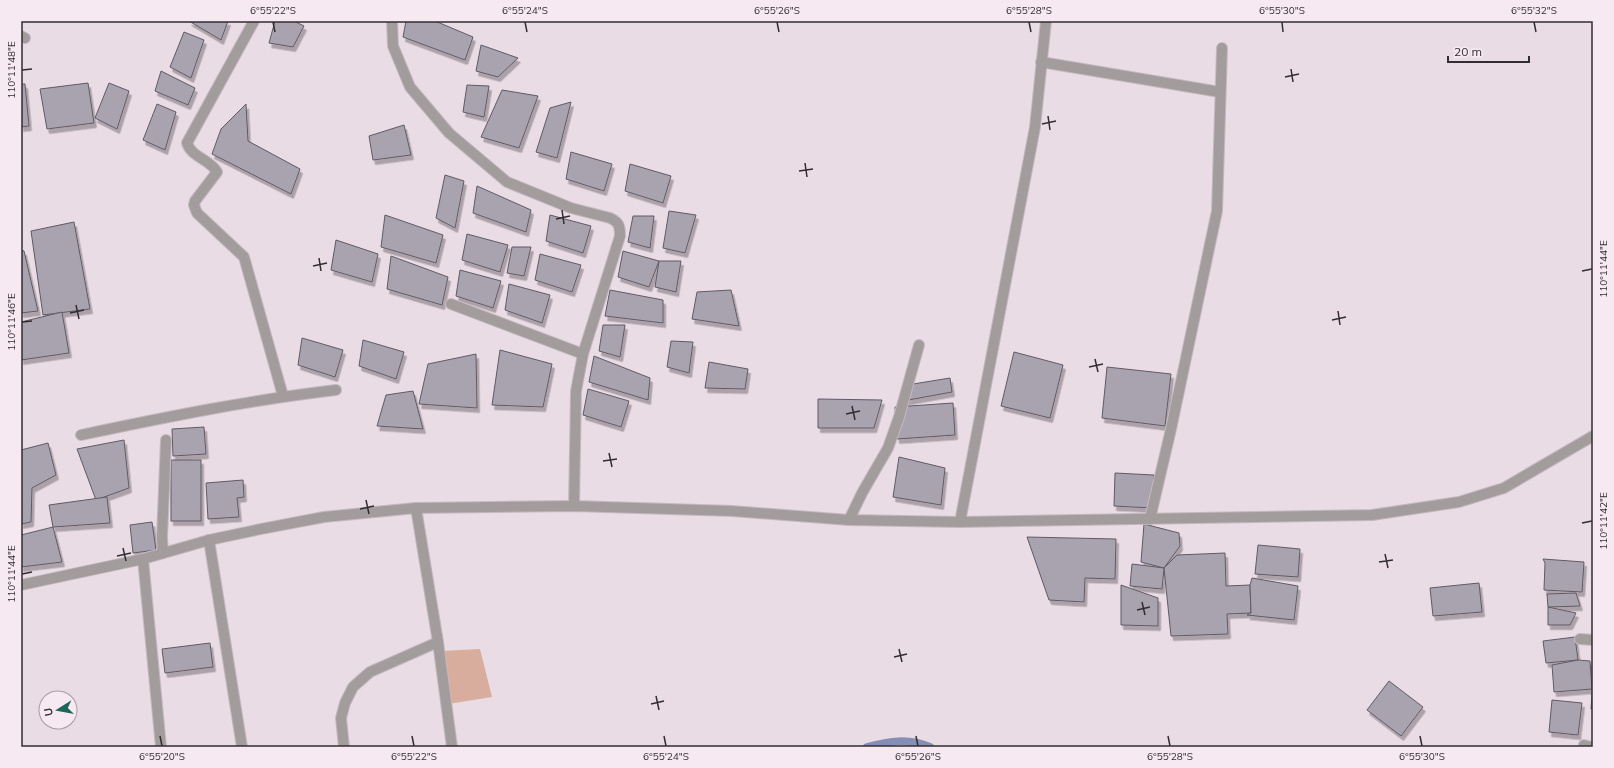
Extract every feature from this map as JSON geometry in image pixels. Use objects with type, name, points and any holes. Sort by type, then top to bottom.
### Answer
[{"type":"street","points":[[254,21],[187,143],[190,150],[214,167],[217,172],[195,201],[195,207],[197,213],[244,257],[283,396]]},
{"type":"street","points":[[392,21],[393,46],[410,86],[448,133],[506,182],[572,208],[616,220],[620,226],[620,236],[583,354],[576,391],[574,506]]},
{"type":"street","points":[[960,522],[1035,127],[1046,21]]},
{"type":"street","points":[[1150,519],[1171,429],[1217,211],[1222,48]]},
{"type":"street","points":[[1042,62],[1220,92]]},
{"type":"street","points":[[451,304],[583,354]]},
{"type":"street","points":[[849,520],[862,493],[888,448],[899,417],[919,346]]},
{"type":"street","points":[[82,435],[173,415],[283,396],[336,390]]},
{"type":"street","points":[[21,584],[143,559],[210,540],[324,517],[416,508],[574,506],[732,511],[849,520],[960,522],[1372,516],[1459,502],[1504,488],[1593,436]]},
{"type":"street","points":[[164,553],[162,538],[166,440]]},
{"type":"street","points":[[416,508],[438,642],[452,747]]},
{"type":"street","points":[[210,540],[242,747]]},
{"type":"street","points":[[143,559],[162,747]]},
{"type":"street","points":[[1580,639],[1593,640]]},
{"type":"street","points":[[344,747],[341,718],[345,703],[353,687],[370,672],[438,642]]},
{"type":"shaded area","points":[[480,649],[492,697],[448,704],[442,651]]},
{"type":"building","points":[[189,21],[228,21],[221,40]]},
{"type":"building","points":[[275,21],[294,21],[304,26],[293,47],[269,43]]},
{"type":"building","points":[[406,21],[435,21],[473,37],[465,60],[403,37]]},
{"type":"building","points":[[184,32],[204,40],[191,78],[170,67]]},
{"type":"building","points":[[481,45],[518,58],[498,77],[476,71]]},
{"type":"building","points":[[161,71],[195,88],[188,105],[155,91]]},
{"type":"building","points":[[88,83],[94,123],[47,129],[40,89]]},
{"type":"building","points":[[109,83],[129,91],[117,129],[95,118]]},
{"type":"building","points":[[21,84],[25,84],[29,126],[21,127]]},
{"type":"building","points":[[467,85],[489,86],[484,117],[463,112]]},
{"type":"building","points":[[502,90],[538,96],[519,148],[481,137]]},
{"type":"building","points":[[571,102],[557,158],[536,152],[550,108]]},
{"type":"building","points":[[157,104],[176,112],[165,150],[143,140]]},
{"type":"building","points":[[246,104],[248,141],[300,169],[291,194],[212,154],[221,129]]},
{"type":"building","points":[[404,125],[411,155],[373,160],[369,136]]},
{"type":"building","points":[[571,152],[612,164],[604,191],[566,179]]},
{"type":"building","points":[[630,164],[671,176],[663,203],[625,191]]},
{"type":"building","points":[[445,175],[464,181],[455,228],[436,218]]},
{"type":"building","points":[[477,186],[531,210],[526,232],[473,213]]},
{"type":"building","points":[[669,211],[696,215],[685,253],[663,248]]},
{"type":"building","points":[[385,215],[443,235],[436,263],[381,247]]},
{"type":"building","points":[[550,215],[591,226],[583,253],[546,241]]},
{"type":"building","points":[[633,216],[654,216],[650,248],[628,242]]},
{"type":"building","points":[[74,222],[90,309],[43,315],[31,231]]},
{"type":"building","points":[[467,234],[508,245],[500,272],[462,260]]},
{"type":"building","points":[[336,240],[378,254],[372,282],[331,270]]},
{"type":"building","points":[[512,247],[531,247],[524,276],[507,273]]},
{"type":"building","points":[[21,250],[24,251],[38,311],[21,313]]},
{"type":"building","points":[[623,251],[659,261],[649,287],[618,277]]},
{"type":"building","points":[[540,254],[581,265],[572,292],[535,280]]},
{"type":"building","points":[[391,256],[448,277],[442,305],[387,289]]},
{"type":"building","points":[[659,261],[681,261],[676,292],[655,287]]},
{"type":"building","points":[[460,270],[501,281],[493,308],[456,296]]},
{"type":"building","points":[[509,284],[550,295],[542,323],[505,310]]},
{"type":"building","points":[[610,290],[663,300],[663,323],[605,316]]},
{"type":"building","points":[[731,290],[739,326],[692,319],[697,292]]},
{"type":"building","points":[[62,312],[69,353],[21,360],[21,322]]},
{"type":"building","points":[[603,325],[625,325],[620,357],[599,351]]},
{"type":"building","points":[[302,338],[343,350],[335,377],[298,365]]},
{"type":"building","points":[[363,340],[404,352],[396,379],[359,366]]},
{"type":"building","points":[[671,341],[693,342],[689,373],[667,367]]},
{"type":"building","points":[[500,350],[552,364],[543,407],[492,405]]},
{"type":"building","points":[[1014,352],[1063,365],[1050,418],[1001,406]]},
{"type":"building","points":[[476,354],[477,408],[419,404],[428,364]]},
{"type":"building","points":[[594,356],[650,378],[648,400],[589,382]]},
{"type":"building","points":[[709,362],[748,369],[745,389],[705,388]]},
{"type":"building","points":[[1107,367],[1171,374],[1165,426],[1102,418]]},
{"type":"building","points":[[950,378],[952,392],[903,401],[907,385]]},
{"type":"building","points":[[588,389],[629,401],[621,427],[583,415]]},
{"type":"building","points":[[413,391],[423,429],[377,426],[386,395]]},
{"type":"building","points":[[818,399],[882,400],[874,428],[818,428]]},
{"type":"building","points":[[953,403],[955,435],[897,439],[895,407]]},
{"type":"building","points":[[204,427],[206,454],[173,456],[172,429]]},
{"type":"building","points":[[124,440],[129,488],[96,500],[77,449]]},
{"type":"building","points":[[48,443],[56,475],[32,488],[31,522],[21,524],[21,450]]},
{"type":"building","points":[[899,457],[945,468],[941,505],[893,497]]},
{"type":"building","points":[[171,460],[201,460],[201,521],[171,521]]},
{"type":"building","points":[[1115,473],[1154,475],[1152,508],[1114,506]]},
{"type":"building","points":[[243,480],[244,497],[237,498],[239,517],[208,519],[206,483]]},
{"type":"building","points":[[107,497],[110,523],[53,527],[49,505]]},
{"type":"building","points":[[152,522],[156,550],[133,553],[130,525]]},
{"type":"building","points":[[1144,524],[1179,533],[1180,546],[1164,568],[1141,562]]},
{"type":"building","points":[[53,527],[62,562],[21,567],[21,535]]},
{"type":"building","points":[[1027,537],[1116,539],[1115,579],[1085,578],[1084,602],[1049,600]]},
{"type":"building","points":[[1258,545],[1300,549],[1298,577],[1255,574]]},
{"type":"building","points":[[1225,553],[1226,586],[1250,585],[1251,613],[1227,614],[1228,634],[1171,636],[1164,568],[1177,555]]},
{"type":"building","points":[[1543,559],[1584,562],[1582,592],[1544,590],[1545,563]]},
{"type":"building","points":[[1132,564],[1164,568],[1162,589],[1130,586]]},
{"type":"building","points":[[1252,578],[1298,586],[1294,620],[1247,615],[1251,613],[1250,585]]},
{"type":"building","points":[[1479,583],[1482,612],[1433,616],[1430,588]]},
{"type":"building","points":[[1121,585],[1158,598],[1158,626],[1121,625]]},
{"type":"building","points":[[1576,593],[1580,606],[1548,607],[1547,594]]},
{"type":"building","points":[[1548,607],[1576,613],[1570,625],[1548,625]]},
{"type":"building","points":[[1575,637],[1578,660],[1546,663],[1543,641]]},
{"type":"building","points":[[210,643],[213,667],[165,673],[162,649]]},
{"type":"building","points":[[1578,660],[1590,661],[1592,689],[1554,692],[1552,665]]},
{"type":"building","points":[[1389,681],[1423,707],[1401,736],[1367,710]]},
{"type":"building","points":[[1593,681],[1593,709],[1591,709]]},
{"type":"building","points":[[1552,700],[1582,703],[1578,735],[1549,732]]},
{"type":"waterway","points":[[867,747],[899,741],[914,742],[930,747]]}]
